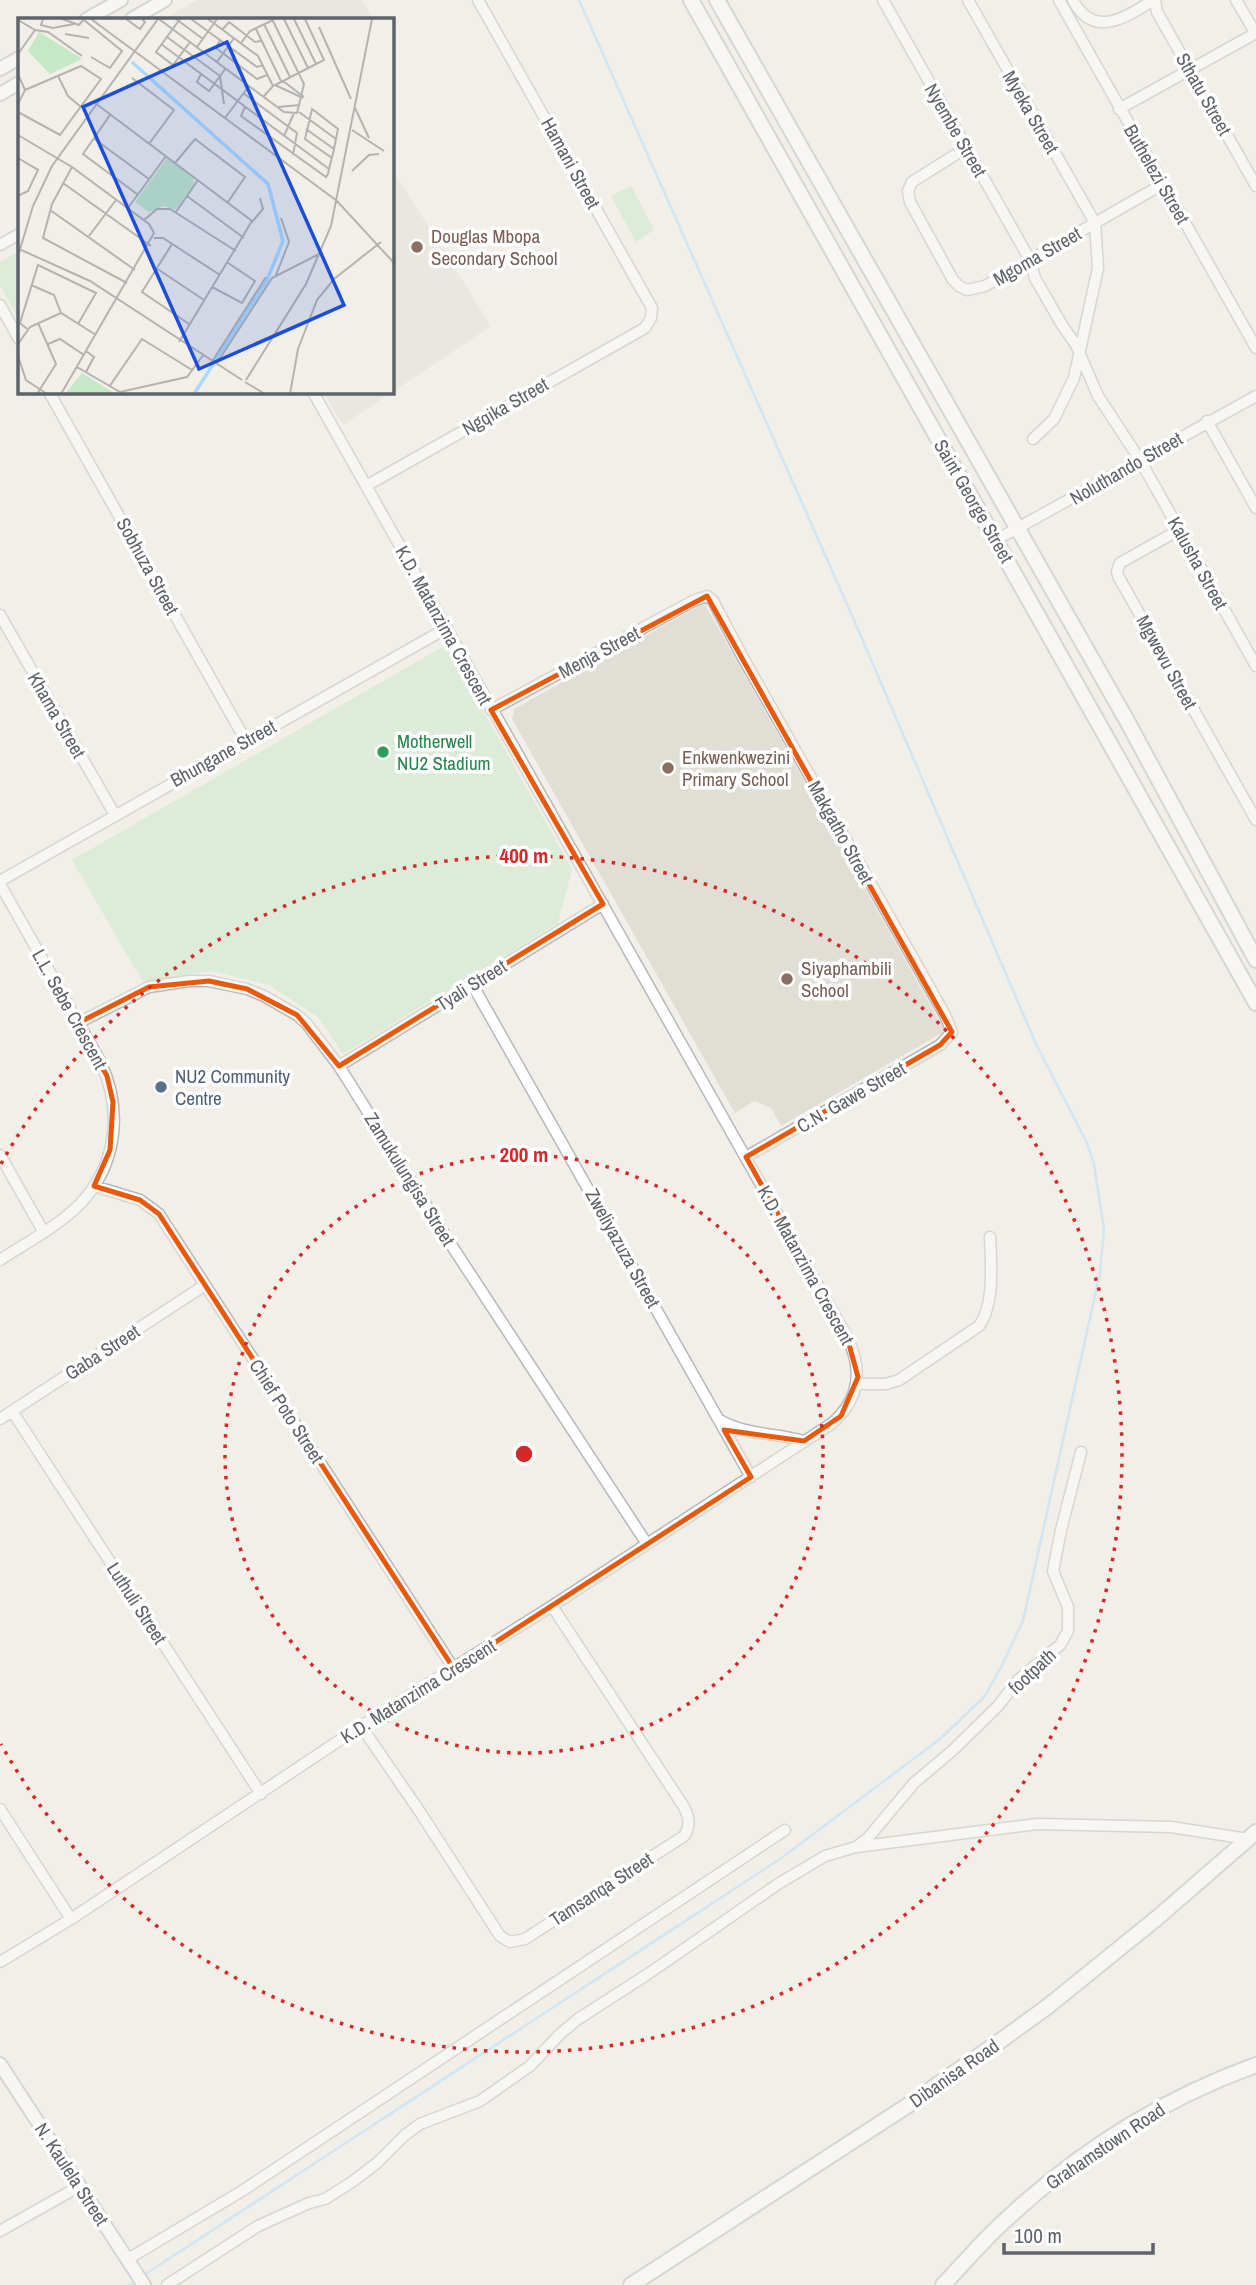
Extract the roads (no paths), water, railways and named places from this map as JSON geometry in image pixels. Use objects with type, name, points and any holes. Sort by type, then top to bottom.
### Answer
[{"type":"main road","name":"Saint George Street","points":[[691,0],[1256,1003]]},
{"type":"main road","name":"Saint George Street","points":[[717,0],[1126,719],[1256,960]]},
{"type":"main road","name":"Dibanisa Road","points":[[631,2285],[910,2104],[996,2044],[1047,2007],[1157,1918],[1252,1836]]},
{"type":"main road","name":"Grahamstown Road","points":[[943,2285],[1009,2217],[1075,2161],[1158,2109],[1256,2066]]},
{"type":"street","points":[[103,15],[121,0]]},
{"type":"street","points":[[134,18],[165,0]]},
{"type":"street","name":"Hamani Street","points":[[478,0],[652,308],[652,318],[645,328]]},
{"type":"street","name":"Nyembe Street","points":[[883,0],[1030,260],[1035,278],[1079,353]]},
{"type":"street","name":"Myeka Street","points":[[968,0],[1095,223]]},
{"type":"street","name":"Buthelezi Street","points":[[1059,0],[1256,348]]},
{"type":"street","points":[[1073,0],[1084,16],[1107,23],[1154,0]]},
{"type":"street","name":"Sthatu Street","points":[[1154,0],[1157,12],[1256,186]]},
{"type":"street","points":[[1119,109],[1256,33],[1236,0]]},
{"type":"street","points":[[0,69],[18,59]]},
{"type":"street","points":[[0,94],[18,84]]},
{"type":"street","name":"Mgoma Street","points":[[967,148],[912,182],[908,191],[910,202],[953,280],[963,289],[985,286],[1163,184]]},
{"type":"street","points":[[1033,439],[1054,419],[1074,378],[1098,268],[1095,223]]},
{"type":"street","points":[[0,245],[18,235]]},
{"type":"street","points":[[0,305],[18,337]]},
{"type":"street","name":"Ngqika Street","points":[[366,486],[645,328]]},
{"type":"street","name":"Kalusha Street","points":[[1079,353],[1098,396],[1140,460],[1256,666]]},
{"type":"street","name":"Sobhuza Street","points":[[50,394],[246,741]]},
{"type":"street","name":"K.D. Matanzima Crescent","points":[[0,1962],[71,1919],[361,1726],[751,1477],[841,1416],[851,1401],[857,1384],[854,1350],[314,394]]},
{"type":"street","name":"Noluthando Street","points":[[996,540],[1256,396]]},
{"type":"street","points":[[1207,421],[1256,508]]},
{"type":"street","name":"Mgwevu Street","points":[[1179,530],[1120,563],[1118,576],[1256,820]]},
{"type":"street","name":"Menja Street","points":[[491,710],[693,601],[708,596]]},
{"type":"street","name":"Makgatho Street","points":[[708,596],[945,1015],[952,1032]]},
{"type":"street","name":"Khama Street","points":[[0,615],[115,815]]},
{"type":"street","name":"Bhungane Street","points":[[0,882],[447,628]]},
{"type":"street","name":"L.L. Sebe Crescent","points":[[0,882],[107,1076],[113,1102],[114,1123],[110,1150],[94,1186],[69,1214],[0,1260]]},
{"type":"street","name":"Tyali Street","points":[[338,1066],[603,904]]},
{"type":"street","name":"Zamukulungisa Street","points":[[78,1023],[149,987],[189,981],[209,981],[247,989],[297,1015],[317,1036],[338,1066],[647,1544]]},
{"type":"street","name":"Zweliyazuza Street","points":[[472,984],[751,1477]]},
{"type":"street","name":"C.N. Gawe Street","points":[[746,1157],[940,1045],[952,1032]]},
{"type":"street","points":[[0,1155],[43,1231]]},
{"type":"street","name":"Chief Poto Street","points":[[94,1186],[140,1200],[165,1222],[454,1669]]},
{"type":"street","points":[[857,1384],[886,1384],[899,1380],[979,1326],[990,1289],[990,1237]]},
{"type":"street","name":"Gaba Street","points":[[0,1419],[205,1285]]},
{"type":"street","name":"Luthuli Street","points":[[12,1411],[261,1794]]},
{"type":"street","points":[[718,1419],[742,1431],[804,1441]]},
{"type":"street","name":"footpath","points":[[856,1847],[868,1838],[914,1783],[998,1706],[1018,1680],[1060,1646],[1068,1631],[1068,1607],[1053,1572],[1081,1452]]},
{"type":"street","name":"Tamsanqa Street","points":[[361,1726],[500,1936],[510,1942],[525,1939],[684,1836],[689,1825],[684,1807],[552,1606]]},
{"type":"street","points":[[0,1809],[71,1919]]},
{"type":"street","points":[[167,2285],[258,2226],[309,2203],[325,2199],[352,2182],[420,2124],[481,2101],[530,2066],[560,2034],[587,2013],[825,1856],[856,1847],[1037,1824],[1162,1826],[1252,1836]]},
{"type":"street","points":[[130,2262],[242,2192],[785,1830]]},
{"type":"street","name":"N. Kaulela Street","points":[[0,2064],[144,2285]]},
{"type":"street","points":[[0,2231],[80,2186]]},
{"type":"waterway","points":[[144,2275],[780,1859],[940,1739],[985,1696],[1023,1621],[1100,1273],[1104,1230],[1094,1164],[1087,1143],[1036,1044],[854,620],[579,0]]},
{"type":"waterway","points":[[129,2285],[136,2281]]},
{"type":"place","name":"Douglas Mbopa Secondary School","points":[[417,247]]},
{"type":"place","name":"Motherwell NU2 Stadium","points":[[383,752]]},
{"type":"place","name":"Enkwenkwezini Primary School","points":[[668,768]]},
{"type":"place","name":"Siyaphambili School","points":[[787,979]]},
{"type":"place","name":"NU2 Community Centre","points":[[161,1087]]}]
